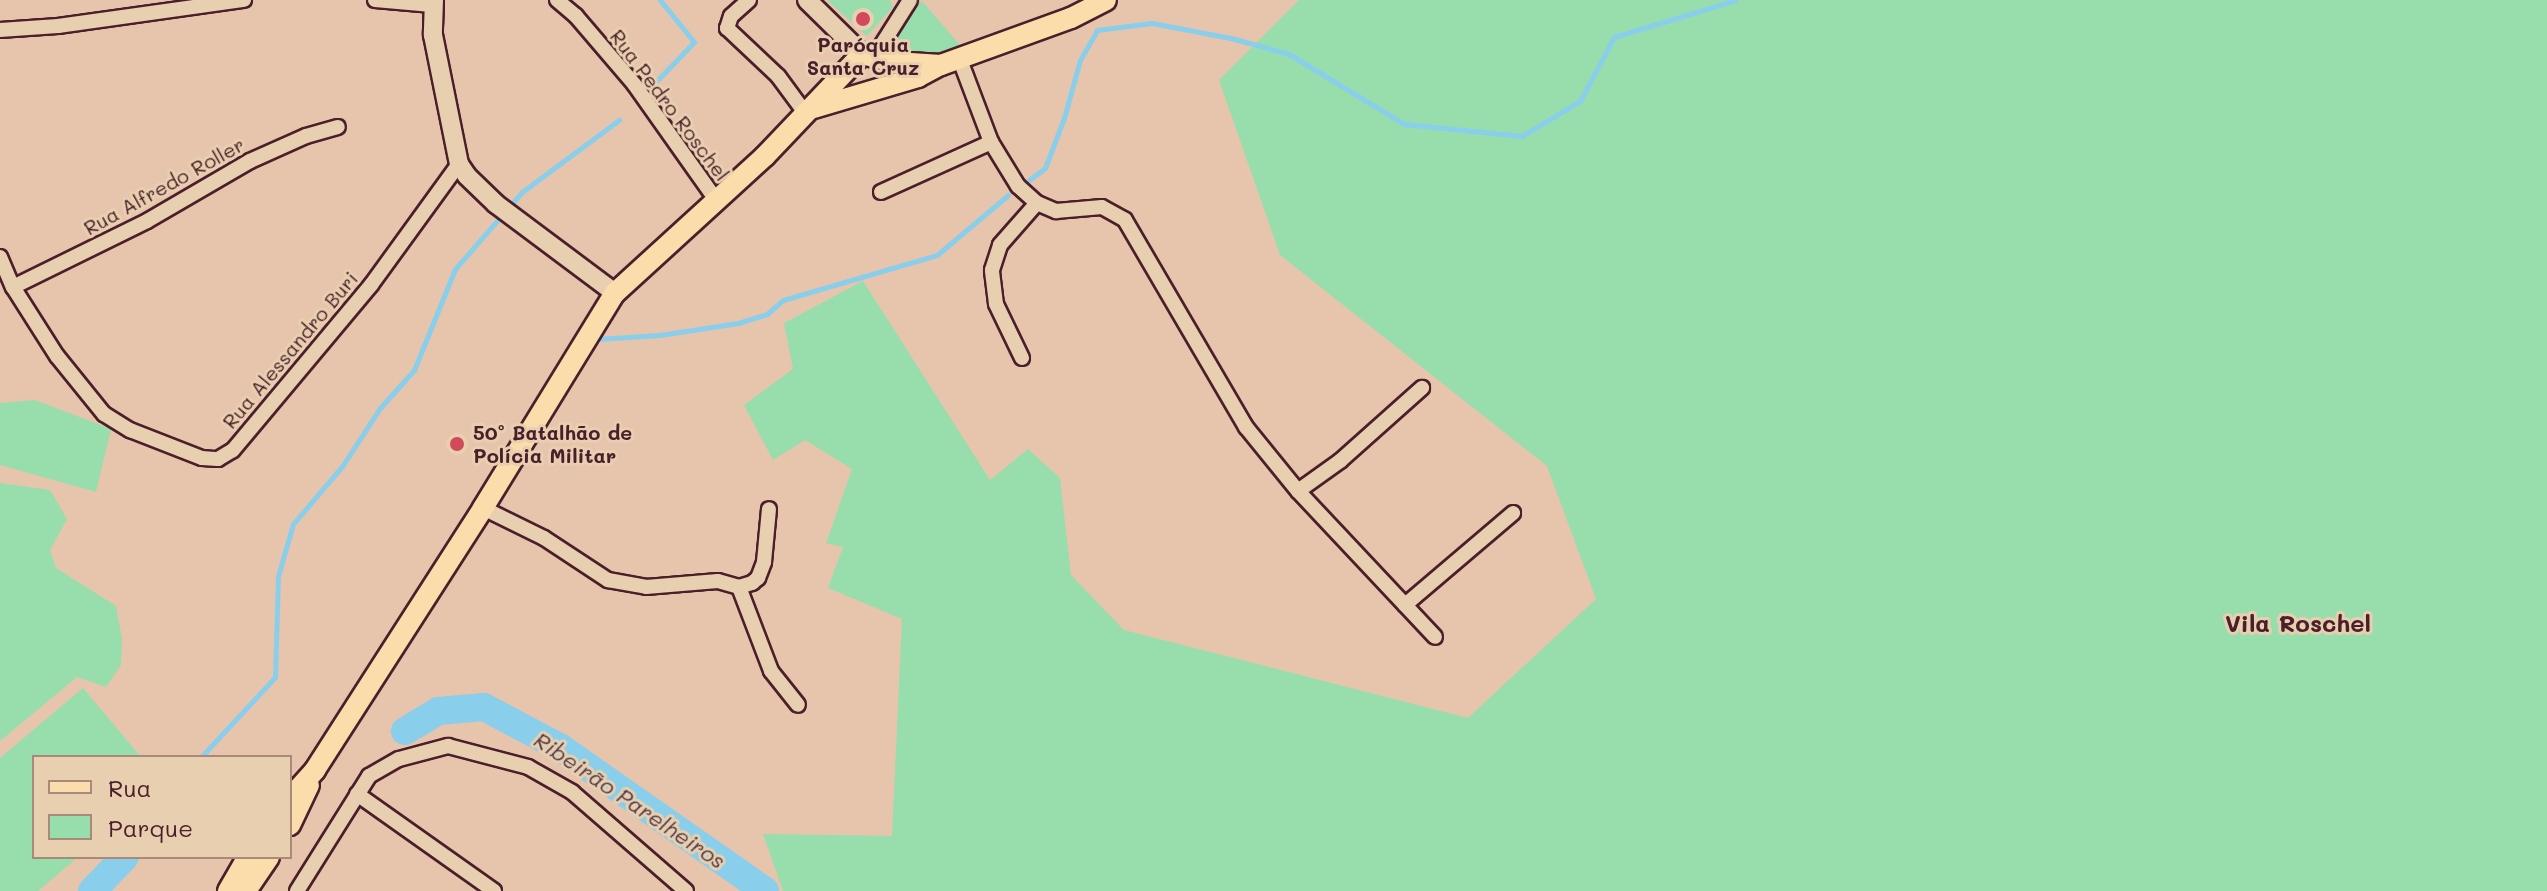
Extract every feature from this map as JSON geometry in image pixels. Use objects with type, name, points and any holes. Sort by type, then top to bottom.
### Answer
[{"type":"main road","points":[[807,0],[868,55],[950,63]]},
{"type":"main road","points":[[814,109],[918,77],[1071,18],[1103,1],[1125,0]]},
{"type":"main road","points":[[433,3],[433,35],[459,164],[467,176],[504,209],[615,293]]},
{"type":"main road","points":[[292,821],[315,770],[483,508],[615,293],[868,55]]},
{"type":"main road","points":[[292,796],[315,770]]},
{"type":"main road","points":[[228,891],[247,859]]},
{"type":"main road","points":[[246,891],[268,859]]},
{"type":"street","points":[[0,30],[58,26],[244,0]]},
{"type":"street","points":[[375,0],[433,3]]},
{"type":"street","name":"Rua Pedro Roschel","points":[[557,0],[576,16],[634,84],[716,200]]},
{"type":"street","points":[[749,0],[731,16],[727,28],[814,109]]},
{"type":"street","points":[[868,55],[905,2]]},
{"type":"street","points":[[950,63],[1018,186],[1037,203],[1056,211],[1102,207],[1125,220],[1231,404],[1298,491],[1435,637]]},
{"type":"street","name":"Rua Alfredo Roller","points":[[13,287],[147,221],[250,161],[306,136],[338,127]]},
{"type":"street","points":[[881,192],[991,142]]},
{"type":"street","name":"Rua Alessandro Buri","points":[[0,257],[13,287],[76,383],[104,414],[130,430],[202,458],[218,459],[233,450],[363,295],[459,164]]},
{"type":"street","points":[[1022,358],[996,304],[992,270],[1000,245],[1037,203]]},
{"type":"street","points":[[1298,491],[1340,461],[1422,388]]},
{"type":"street","points":[[483,508],[544,538],[608,580],[646,587],[726,582],[739,587],[752,583],[761,572],[769,509]]},
{"type":"street","points":[[1405,605],[1513,513]]},
{"type":"street","points":[[739,587],[771,671],[798,705]]},
{"type":"street","points":[[297,891],[357,794],[376,771],[420,751],[448,746],[528,767],[572,792],[686,891]]},
{"type":"street","points":[[357,794],[494,891]]},
{"type":"green space","points":[[827,0],[890,0],[893,7],[867,36]]},
{"type":"green space","points":[[1299,0],[2547,0],[2547,891],[783,891],[763,834],[892,836],[902,619],[828,588],[843,547],[826,543],[852,469],[805,440],[773,460],[744,405],[793,369],[784,323],[863,281],[990,480],[1028,449],[1060,478],[1071,575],[1124,630],[1468,718],[1596,599],[1547,466],[1280,255],[1219,80]]},
{"type":"green space","points":[[922,1],[964,52],[897,60],[884,46]]},
{"type":"green space","points":[[35,400],[111,429],[96,492],[0,465],[0,403]]},
{"type":"green space","points":[[0,483],[50,490],[67,519],[50,550],[56,568],[116,606],[122,639],[121,665],[106,687],[77,677],[0,741]]},
{"type":"green space","points":[[83,688],[139,755],[32,755],[32,859],[76,859],[38,891],[0,891],[0,758]]},
{"type":"waterway","points":[[646,92],[694,42],[660,0]]},
{"type":"waterway","points":[[1029,180],[1045,168],[1064,118],[1080,60],[1097,30],[1152,23],[1231,38],[1289,54],[1404,124],[1522,136],[1580,101],[1614,37],[1736,0]]},
{"type":"waterway","points":[[203,755],[275,677],[278,576],[293,524],[343,465],[380,408],[414,370],[455,269],[522,192],[619,120]]},
{"type":"waterway","points":[[597,339],[660,335],[738,323],[767,314],[783,300],[937,255],[1008,195]]},
{"type":"waterway","name":"Ribeirão Parelheiros","points":[[405,731],[438,711],[484,707],[561,748],[765,891]]},
{"type":"waterway","name":"Ribeirão Parelheiros","points":[[92,891],[123,859]]},
{"type":"place","name":"Paróquia Santa Cruz","points":[[863,19]]},
{"type":"place","name":"50º Batalhão de Polícia Militar","points":[[457,444]]},
{"type":"district","name":"Vila Roschel","points":[[2298,623]]}]
